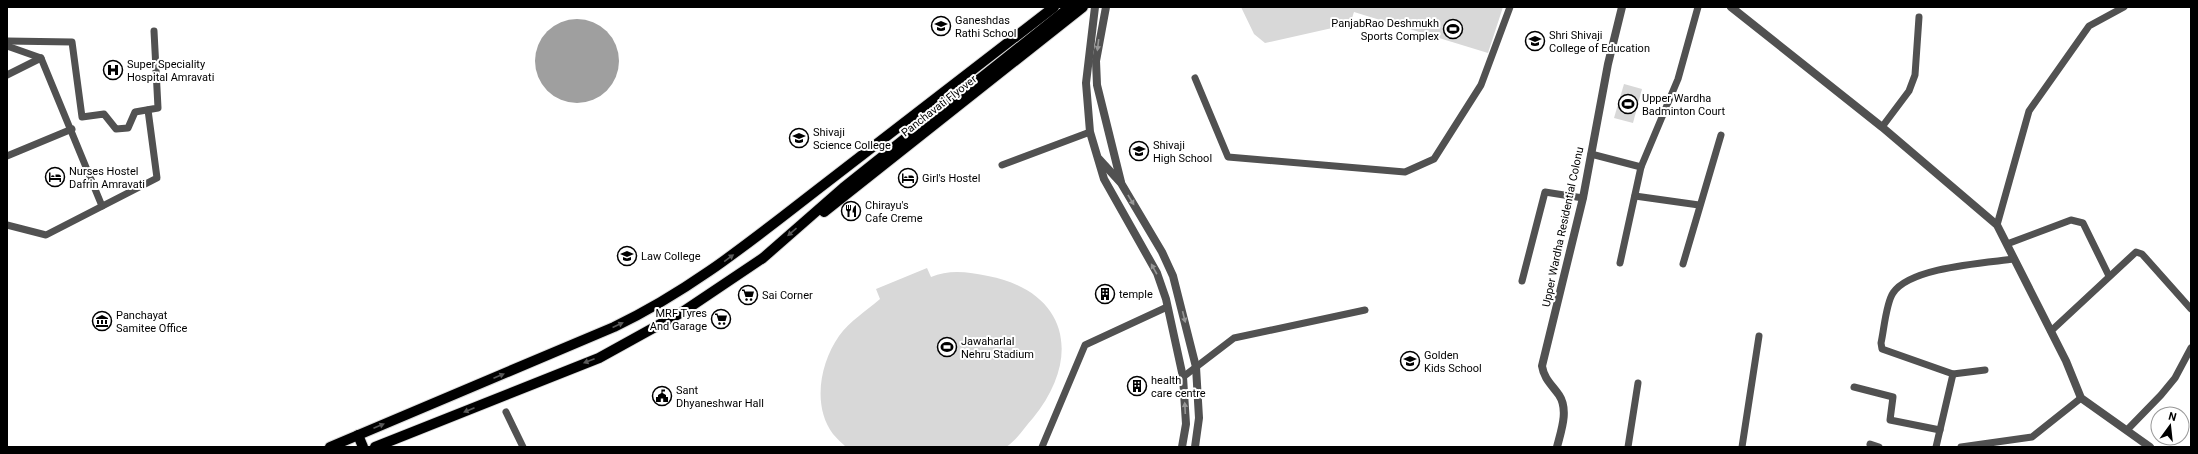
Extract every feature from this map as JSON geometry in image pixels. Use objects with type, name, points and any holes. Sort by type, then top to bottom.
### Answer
[{"type":"main road","points":[[330,447],[614,327],[648,311],[685,289],[754,239],[1054,7]]},
{"type":"main road","points":[[375,447],[599,358],[684,312],[756,262],[843,188],[1070,7]]},
{"type":"main road","name":"Panchavati Flyover","points":[[808,218],[826,211],[1082,7]]},
{"type":"main road","points":[[358,435],[363,447]]},
{"type":"street","points":[[1095,7],[1086,83],[1090,132],[1106,185],[1157,272],[1166,299],[1183,377],[1186,424],[1182,447]]},
{"type":"street","points":[[1106,7],[1096,61],[1097,85],[1117,161],[1121,183]]},
{"type":"street","points":[[1195,78],[1228,157],[1405,172],[1434,159],[1443,146],[1481,85],[1510,7]]},
{"type":"street","name":"Upper Wardha Residential Colonu","points":[[1557,447],[1564,414],[1563,402],[1548,382],[1542,366],[1582,198],[1608,64],[1622,7]]},
{"type":"street","points":[[1620,263],[1641,167],[1678,78],[1698,7]]},
{"type":"street","points":[[1731,7],[1882,127],[1996,225],[2051,331],[2081,398],[2150,447]]},
{"type":"street","points":[[1996,225],[2029,111],[2089,26],[2124,7]]},
{"type":"street","points":[[1882,127],[1912,84],[1915,75],[1919,17]]},
{"type":"street","points":[[7,41],[72,42],[82,116],[104,114],[116,129],[128,128],[135,112],[158,108],[154,31]]},
{"type":"street","points":[[7,46],[42,58],[102,206]]},
{"type":"street","points":[[7,75],[42,58]]},
{"type":"street","points":[[7,225],[46,235],[157,178],[148,110]]},
{"type":"street","points":[[7,155],[72,129]]},
{"type":"street","points":[[1002,166],[1090,132]]},
{"type":"street","points":[[1683,264],[1699,205],[1721,135]]},
{"type":"street","points":[[1591,154],[1641,167]]},
{"type":"street","points":[[1098,158],[1121,183],[1162,252],[1173,276],[1196,367],[1199,418],[1195,447]]},
{"type":"street","points":[[1522,281],[1545,192],[1582,198]]},
{"type":"street","points":[[1635,196],[1699,205]]},
{"type":"street","points":[[2007,244],[2071,220],[2076,220],[2083,224],[2109,276]]},
{"type":"street","points":[[2051,331],[2132,254],[2142,254],[2191,309]]},
{"type":"street","points":[[1985,370],[1953,374],[1882,349],[1881,343],[1892,295],[1902,285],[1923,274],[2014,259]]},
{"type":"street","points":[[1042,447],[1085,345],[1167,307]]},
{"type":"street","points":[[1183,377],[1234,338],[1365,310]]},
{"type":"street","points":[[1742,447],[1759,336]]},
{"type":"street","points":[[2127,430],[2161,395],[2175,378],[2191,348]]},
{"type":"street","points":[[1936,447],[1953,374]]},
{"type":"street","points":[[1628,447],[1638,383]]},
{"type":"street","points":[[1854,388],[1893,397],[1890,420],[1940,430]]},
{"type":"street","points":[[1961,447],[2032,437],[2081,398]]},
{"type":"street","points":[[506,412],[523,447]]},
{"type":"street","points":[[1870,444],[1879,447]]},
{"type":"shaded area","name":"PanjabRao Deshmukh Sports Complex","points":[[1241,7],[1503,7],[1488,53],[1354,12],[1350,24],[1265,43],[1254,34]]},
{"type":"shaded area","points":[[577,19],[593,22],[607,31],[616,45],[619,61],[616,77],[607,91],[593,100],[577,103],[561,100],[547,91],[538,77],[535,61],[538,45],[547,31],[561,22]]},
{"type":"shaded area","name":"Upper Wardha Badminton Court","points":[[1624,84],[1642,89],[1633,123],[1614,118]]},
{"type":"shaded area","name":"Jawaharlal Nehru Stadium","points":[[927,268],[931,277],[938,274],[952,272],[966,272],[988,276],[1015,284],[1036,296],[1051,312],[1059,330],[1062,351],[1058,373],[1048,395],[1033,418],[1014,441],[1006,447],[846,447],[833,434],[826,423],[822,411],[821,385],[823,371],[832,347],[839,336],[858,316],[880,299],[876,289]]},
{"type":"place","name":"Ganeshdas Rathi School","points":[[941,26]]},
{"type":"place","name":"PanjabRao Deshmukh Sports Complex","points":[[1453,29]]},
{"type":"place","name":"Shri Shivaji College of Education","points":[[1535,41]]},
{"type":"place","name":"Super Speciality Hospital Amravati","points":[[113,70]]},
{"type":"place","name":"Upper Wardha Badminton Court","points":[[1628,104]]},
{"type":"place","name":"Shivaji Science College","points":[[799,138]]},
{"type":"place","name":"Shivaji High School","points":[[1139,151]]},
{"type":"place","name":"Nurses Hostel Dafrin Amravati","points":[[55,177]]},
{"type":"place","name":"Girl's Hostel","points":[[908,178]]},
{"type":"place","name":"Chirayu's Cafe Creme","points":[[851,211]]},
{"type":"place","name":"Law College","points":[[627,256]]},
{"type":"place","name":"temple","points":[[1105,294]]},
{"type":"place","name":"Sai Corner","points":[[748,295]]},
{"type":"place","name":"MRF Tyres And Garage","points":[[721,319]]},
{"type":"place","name":"Panchayat Samitee Office","points":[[102,321]]},
{"type":"place","name":"Jawaharlal Nehru Stadium","points":[[947,347]]},
{"type":"place","name":"Golden Kids School","points":[[1410,361]]},
{"type":"place","name":"health care centre","points":[[1137,386]]},
{"type":"place","name":"Sant Dhyaneshwar Hall","points":[[662,396]]}]
